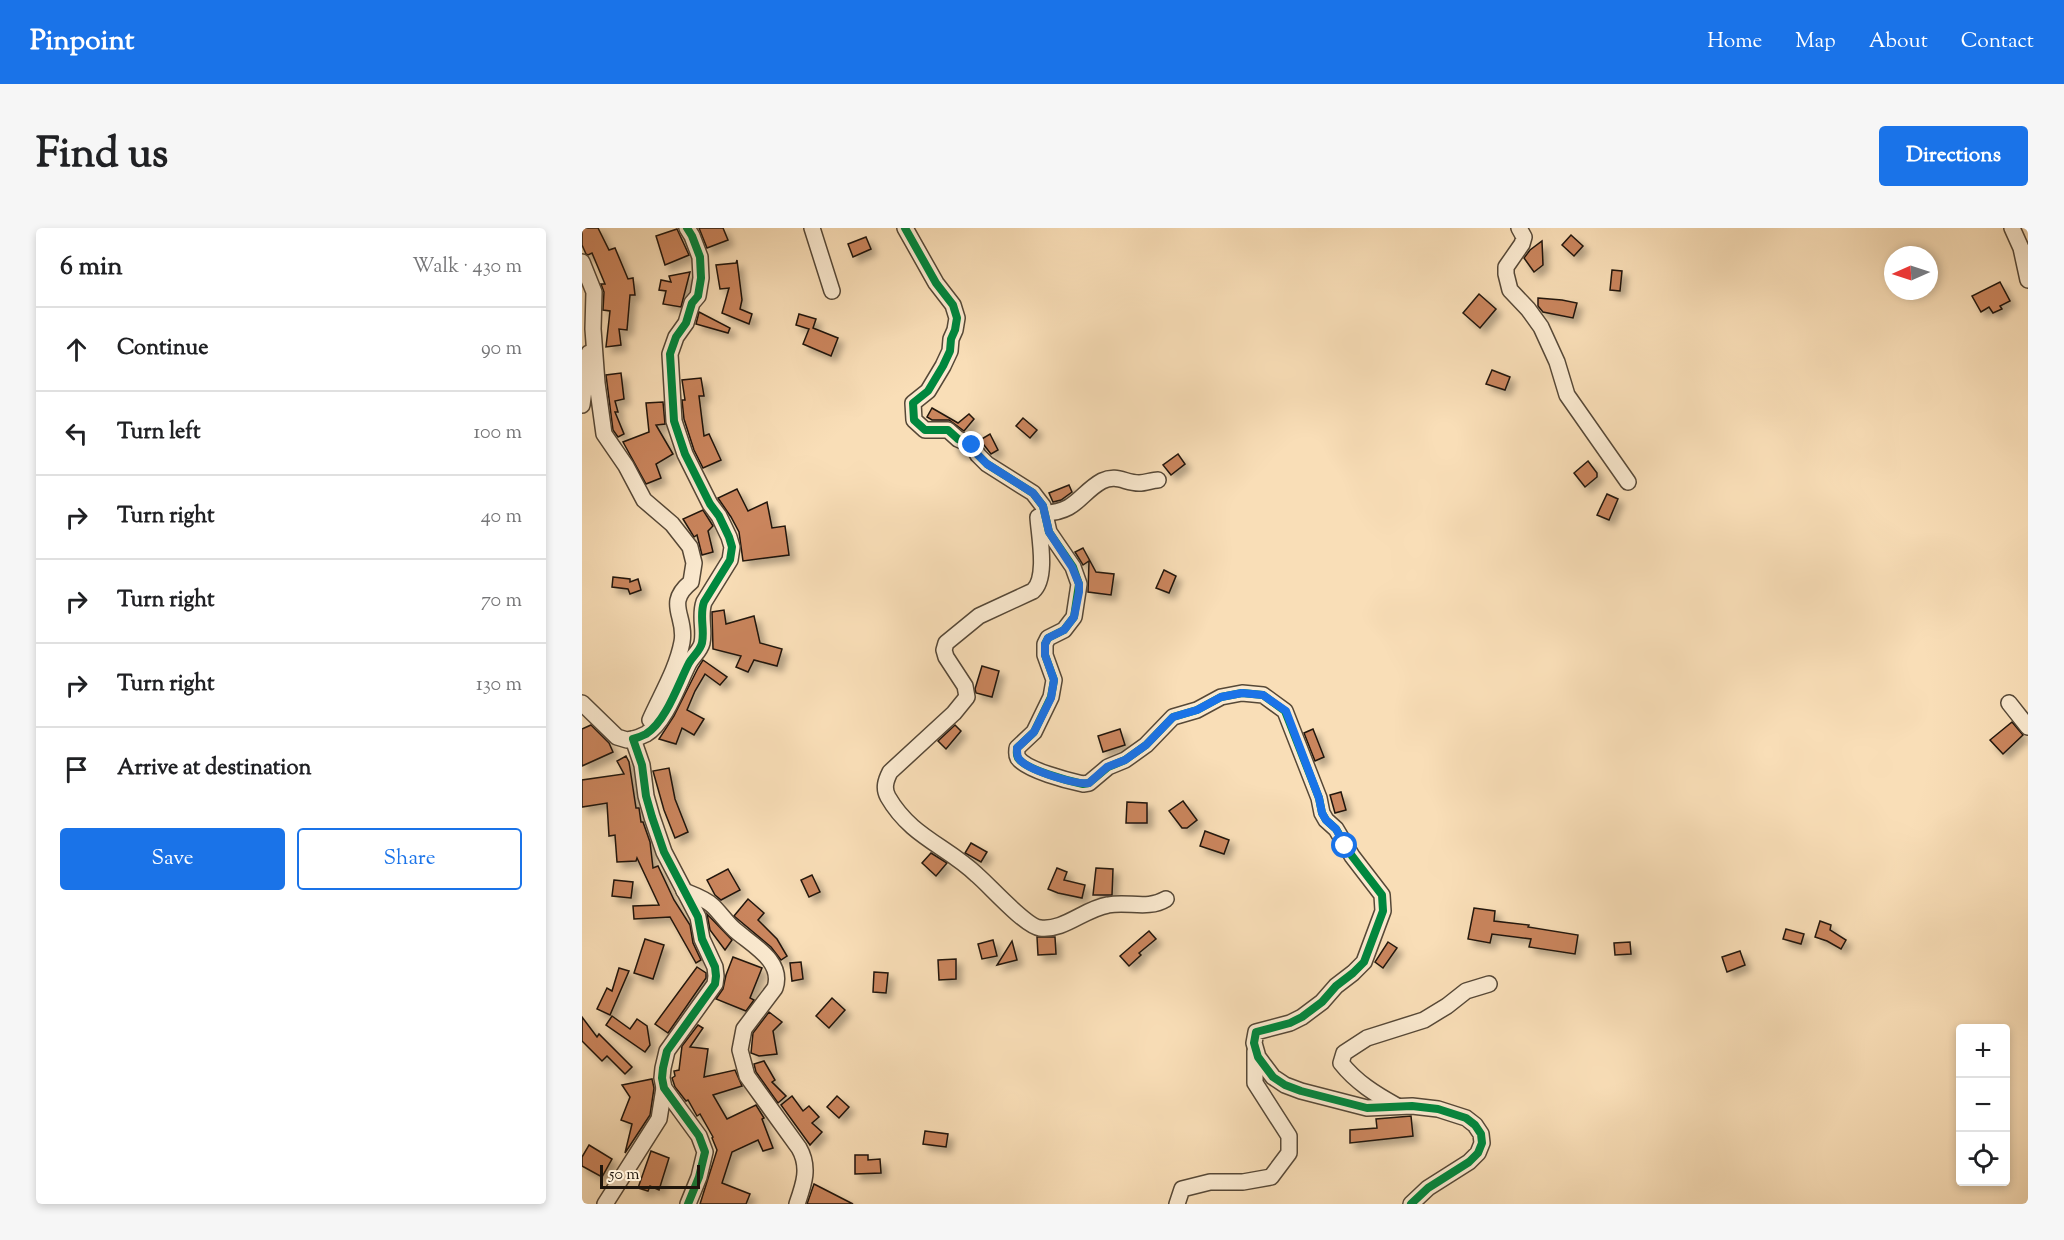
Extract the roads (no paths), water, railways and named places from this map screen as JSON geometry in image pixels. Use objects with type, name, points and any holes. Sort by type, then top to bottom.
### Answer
[{"type":"street","points":[[582,703],[617,737],[627,740],[648,734],[661,718],[690,662],[701,647],[703,639],[701,609],[730,560],[732,547],[729,537],[720,516],[710,504],[685,454],[674,422],[670,354],[676,337],[686,322],[692,303],[698,296],[701,278],[700,257],[687,228]]},
{"type":"street","points":[[812,228],[832,291]]},
{"type":"street","points":[[905,228],[936,283],[953,305],[957,318],[950,351],[943,366],[928,392],[913,403],[914,420],[926,430],[948,430],[958,439],[972,445],[987,464],[1033,493],[1045,513],[1049,532],[1076,574],[1079,592],[1074,617],[1064,630],[1046,641],[1044,650],[1052,672],[1053,688],[1047,707],[1034,732],[1017,748],[1020,761],[1034,769],[1076,783],[1089,783],[1107,767],[1125,760],[1146,745],[1177,715],[1197,710],[1215,699],[1231,694],[1263,695],[1286,711],[1319,798],[1322,813],[1336,829],[1352,856],[1382,895],[1384,904],[1381,919],[1367,955],[1359,967],[1346,981],[1335,986],[1322,1002],[1302,1017],[1290,1023],[1256,1032],[1254,1036],[1255,1083],[1289,1136],[1289,1153],[1271,1177],[1243,1182],[1210,1182],[1182,1190],[1177,1204]]},
{"type":"street","points":[[1519,228],[1524,237],[1522,244],[1506,267],[1510,290],[1541,327],[1557,362],[1567,395],[1628,482]]},
{"type":"street","points":[[2012,228],[2021,248],[2028,280]]},
{"type":"street","points":[[582,262],[594,292],[593,329],[604,434],[626,466],[644,500],[672,524],[690,547],[693,555],[691,582],[683,588],[676,608],[682,629],[679,654],[637,738],[646,796],[652,817],[664,852],[698,917],[702,939],[711,957],[716,976],[715,984],[667,1051],[662,1078],[664,1088],[659,1119],[605,1204]]},
{"type":"street","points":[[582,405],[593,329]]},
{"type":"street","points":[[1045,513],[1058,511],[1075,504],[1093,487],[1109,479],[1120,478],[1139,483],[1158,480]]},
{"type":"street","points":[[1033,493],[1037,510],[1041,560],[1039,583],[1033,591],[979,616],[946,643],[944,650],[946,657],[965,686],[967,697],[946,720],[890,771],[885,785],[886,793],[913,829],[975,872],[1027,922],[1038,928],[1060,925],[1092,909],[1109,905],[1149,906],[1166,899]]},
{"type":"street","points":[[2009,703],[2028,727]]},
{"type":"street","points":[[684,891],[703,898],[713,906],[733,929],[761,950],[776,972],[778,981],[775,988],[744,1029],[740,1050],[747,1076],[805,1160],[806,1174],[797,1204]]},
{"type":"street","points":[[1397,1106],[1374,1094],[1352,1077],[1341,1063],[1344,1053],[1367,1038],[1424,1020],[1448,1006],[1466,991],[1489,984]]},
{"type":"street","points":[[1255,1051],[1268,1071],[1286,1085],[1301,1091],[1367,1108],[1397,1106],[1438,1108],[1466,1118],[1475,1125],[1481,1134],[1482,1143],[1478,1153],[1469,1162],[1428,1188],[1412,1204]]},
{"type":"street","points":[[664,1088],[699,1136],[705,1152],[699,1177],[688,1204]]}]
